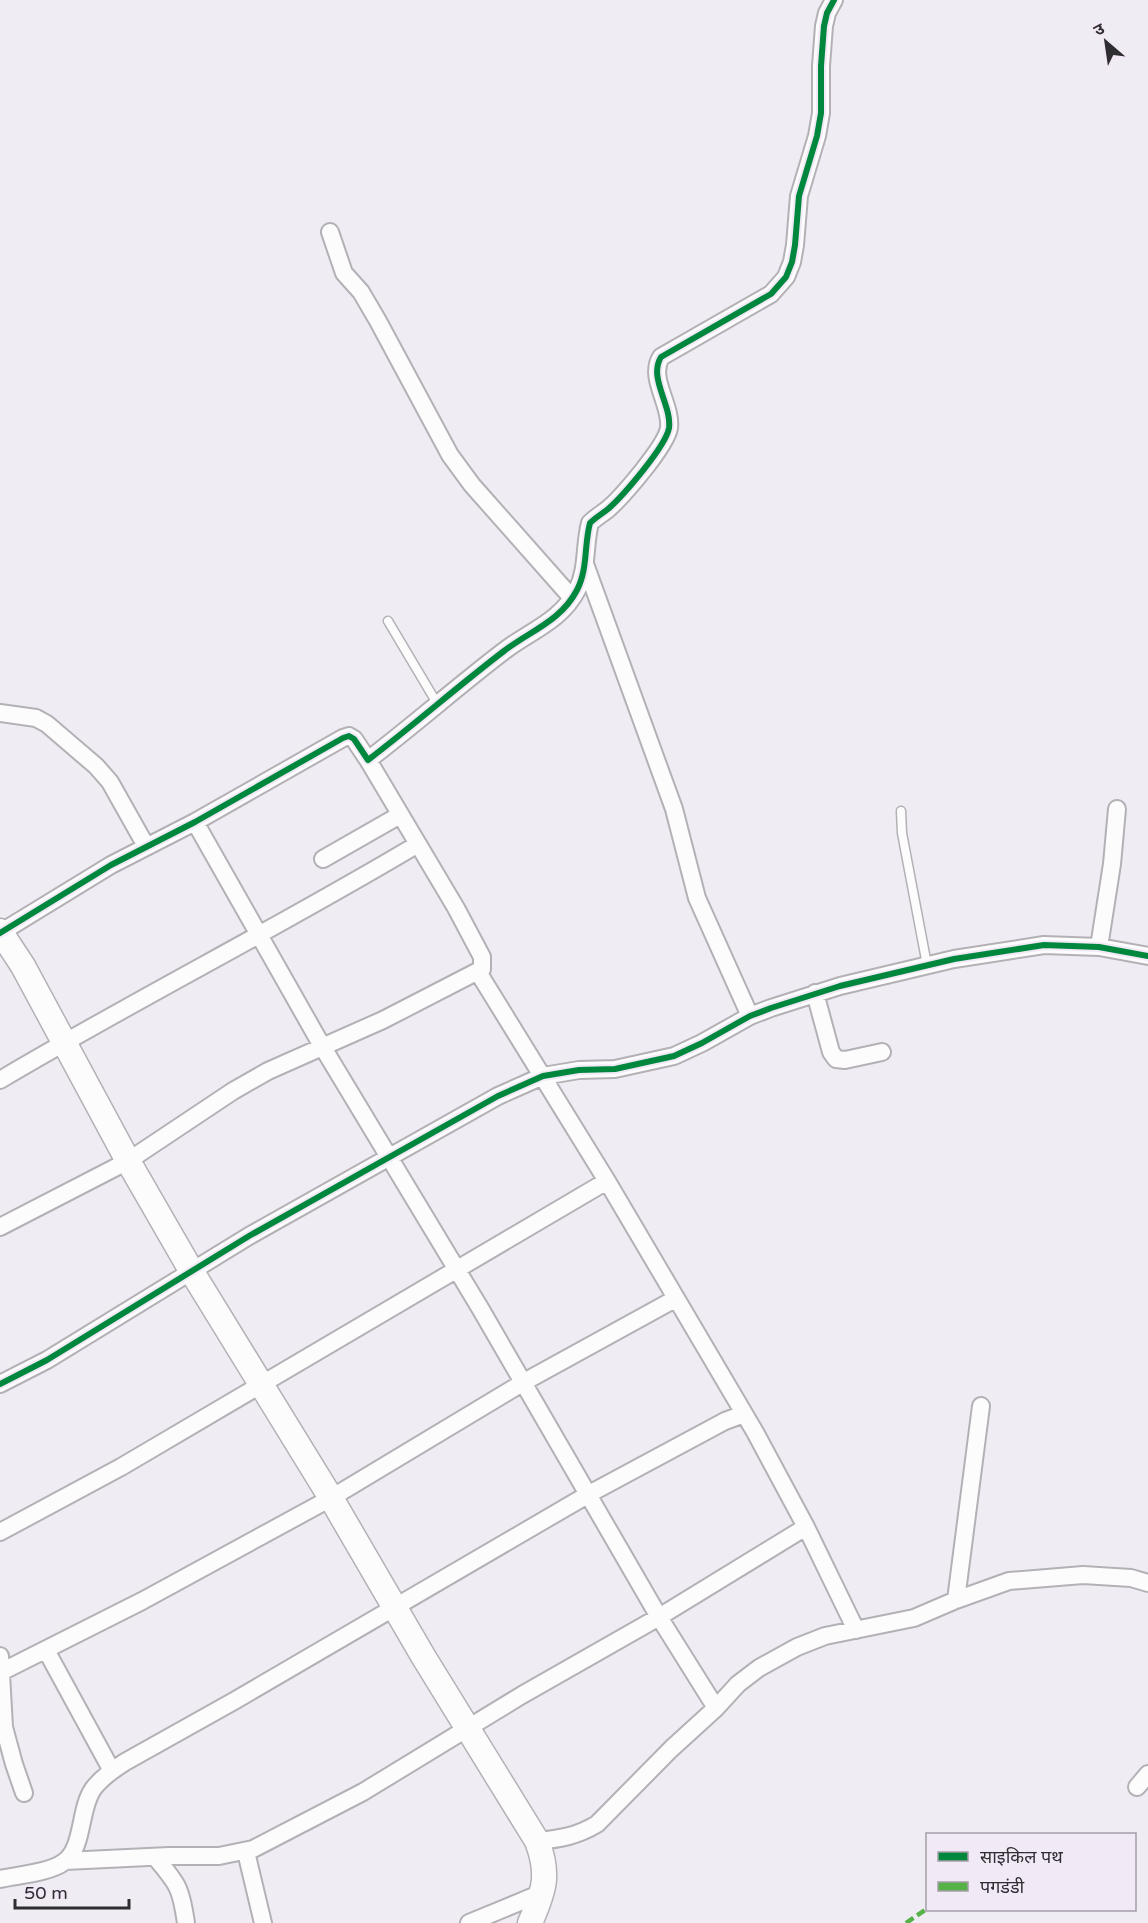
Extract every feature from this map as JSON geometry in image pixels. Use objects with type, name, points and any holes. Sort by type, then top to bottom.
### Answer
[{"type":"main road","points":[[0,932],[23,966],[128,1161],[192,1272],[331,1498],[394,1609],[537,1841],[545,1869],[544,1892],[530,1923]]},
{"type":"street","points":[[368,760],[507,649],[553,620],[572,598],[579,585],[585,564],[590,523],[622,495],[652,458],[669,432],[670,420],[656,369],[661,357],[771,294],[786,276],[792,262],[795,245],[799,196],[817,136],[821,113],[824,26],[834,0]]},
{"type":"street","points":[[330,232],[344,273],[361,292],[378,321],[450,455],[472,485],[572,598]]},
{"type":"street","points":[[585,564],[674,809],[698,898],[750,1016]]},
{"type":"street","points":[[0,713],[36,718],[47,724],[96,766],[110,782],[146,846]]},
{"type":"street","points":[[0,932],[146,846],[195,822],[349,736],[354,739],[368,760],[456,908],[484,965],[478,972],[383,1020],[268,1071],[233,1091],[128,1161],[0,1227]]},
{"type":"street","points":[[1099,947],[1112,864],[1117,809]]},
{"type":"street","points":[[323,859],[400,815]]},
{"type":"street","points":[[195,822],[322,1046],[524,1382],[659,1617],[716,1708]]},
{"type":"street","points":[[0,1080],[63,1042],[260,935],[418,844]]},
{"type":"street","points":[[0,1384],[47,1360],[249,1236],[498,1096],[543,1076],[579,1070],[615,1069],[674,1056],[750,1016],[815,993],[927,965],[1044,945],[1099,947],[1148,957]]},
{"type":"street","points":[[478,972],[608,1181],[744,1414],[806,1527],[856,1630]]},
{"type":"street","points":[[815,993],[831,1052],[836,1059],[845,1060],[882,1052]]},
{"type":"street","points":[[0,1532],[121,1467],[608,1181]]},
{"type":"street","points":[[24,1793],[4,1727],[1,1664],[46,1650],[142,1601],[331,1498],[524,1382],[675,1299]]},
{"type":"street","points":[[956,1600],[981,1406]]},
{"type":"street","points":[[65,1861],[76,1842],[88,1798],[93,1789],[112,1771],[589,1494],[725,1421],[744,1414]]},
{"type":"street","points":[[0,1879],[54,1867],[65,1861],[196,1857],[246,1852],[363,1792],[806,1527]]},
{"type":"street","points":[[537,1841],[563,1839],[597,1824],[738,1684],[759,1668],[796,1647],[825,1636],[914,1617],[1009,1581],[1083,1575],[1131,1578],[1148,1583]]},
{"type":"street","points":[[46,1650],[112,1771]]},
{"type":"street","points":[[1137,1787],[1148,1774]]},
{"type":"street","points":[[246,1852],[262,1923]]},
{"type":"street","points":[[155,1857],[172,1877],[181,1893],[186,1923]]},
{"type":"street","points":[[469,1923],[544,1892]]},
{"type":"lane","points":[[387,621],[438,705]]},
{"type":"lane","points":[[901,811],[902,833],[927,965]]},
{"type":"marked path","points":[[906,1923],[926,1909]]},
{"type":"cycle path","points":[[0,933],[111,865],[195,822],[343,738],[349,736],[354,739],[368,760],[504,651],[554,618],[562,610],[570,601],[580,582],[590,523],[608,509],[633,482],[666,436],[669,419],[657,374],[661,357],[771,294],[786,277],[795,245],[799,196],[817,136],[821,113],[824,26],[827,13],[834,0]]},
{"type":"cycle path","points":[[0,1384],[47,1360],[249,1236],[498,1096],[543,1076],[579,1070],[615,1069],[674,1056],[750,1016],[771,1008],[840,986],[954,959],[1044,945],[1099,947],[1148,956]]}]
